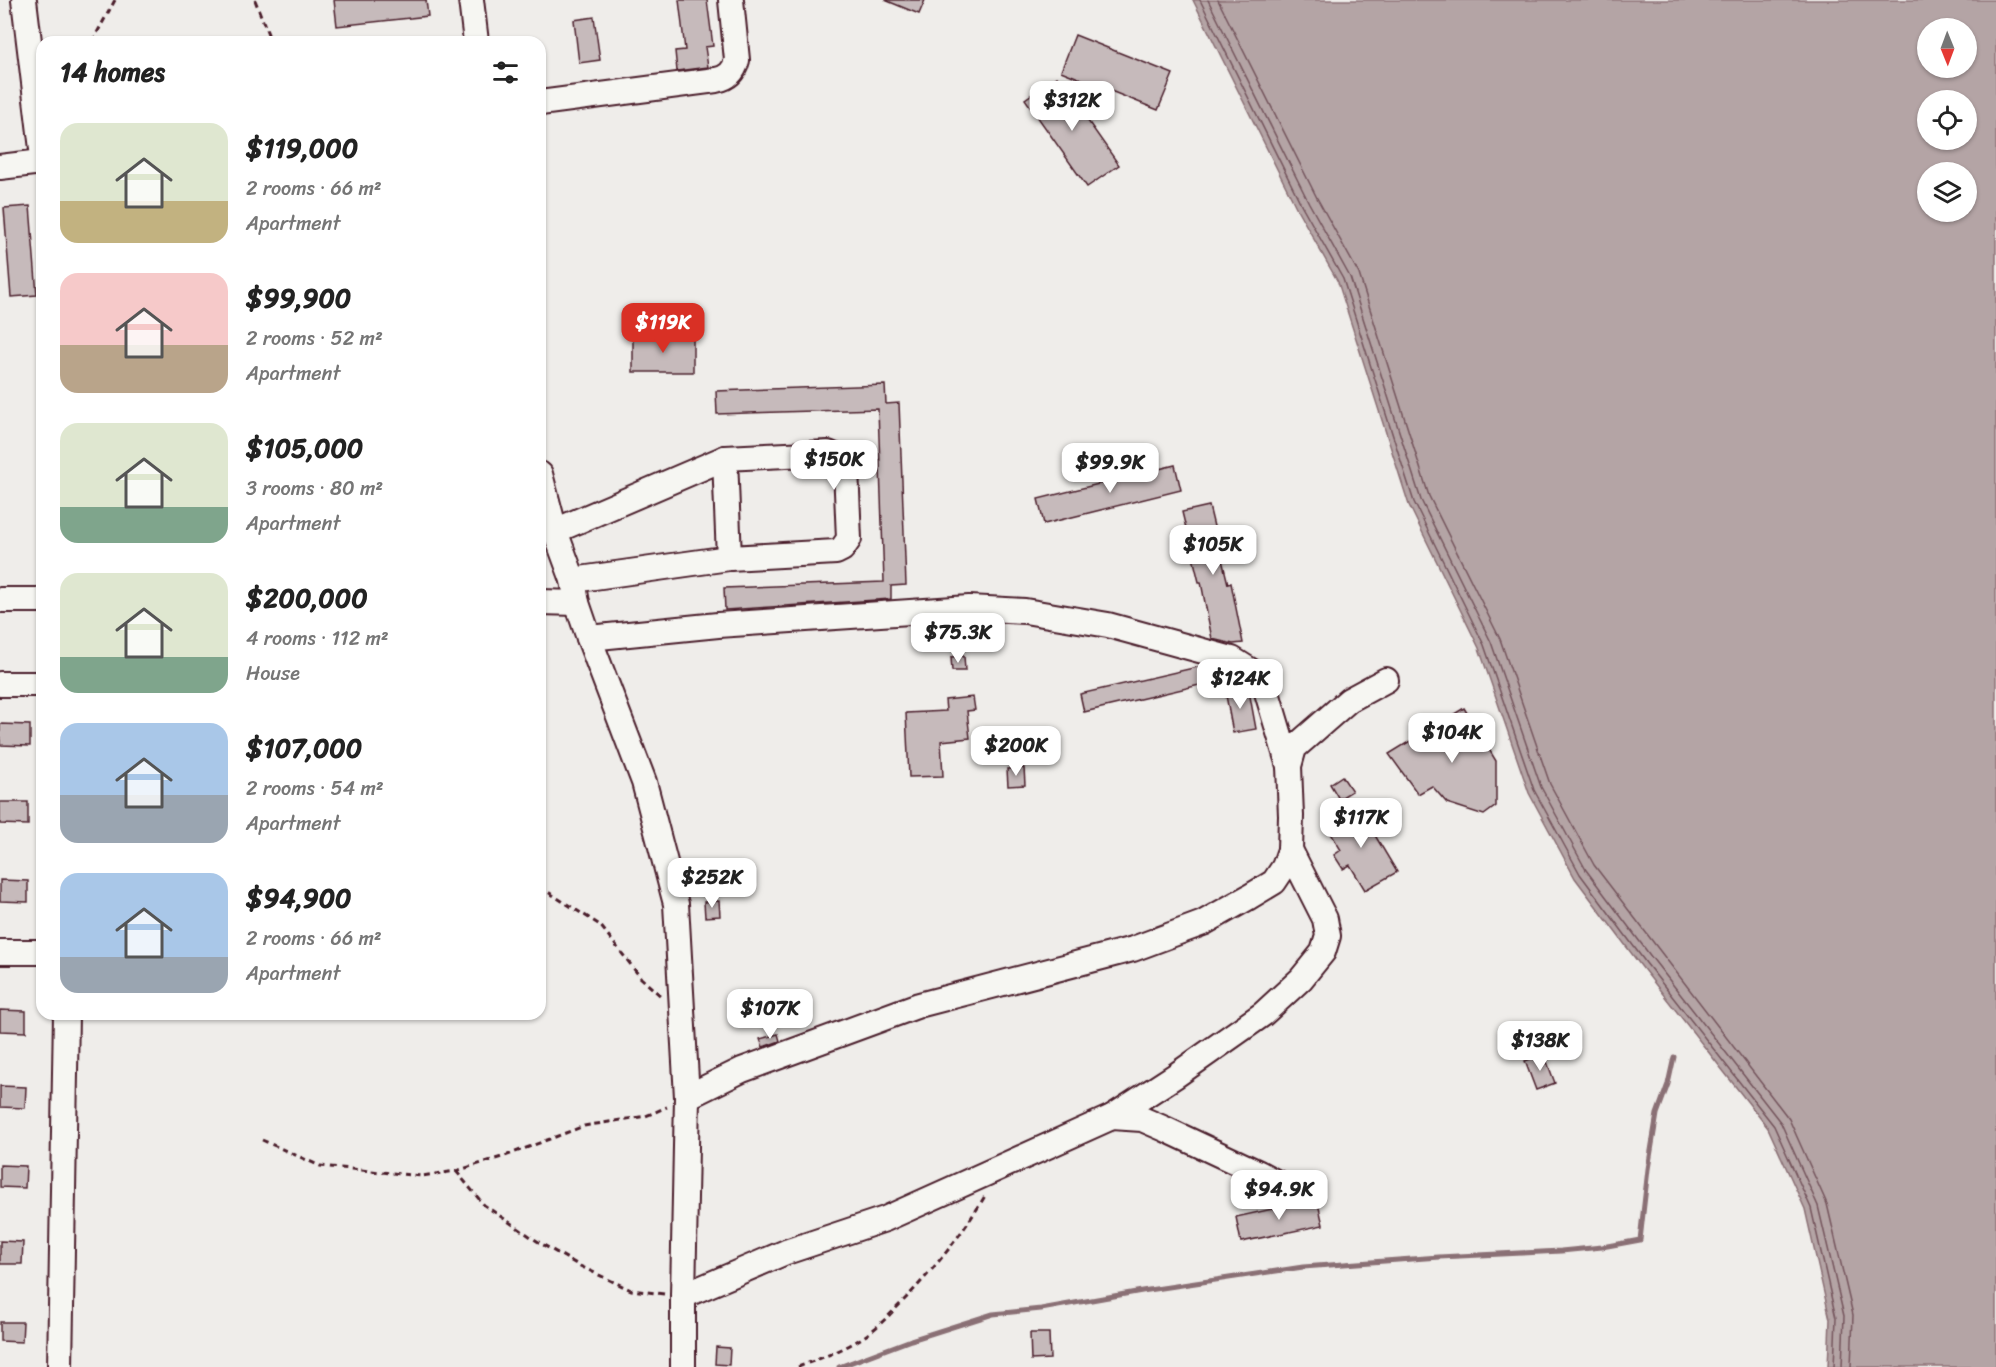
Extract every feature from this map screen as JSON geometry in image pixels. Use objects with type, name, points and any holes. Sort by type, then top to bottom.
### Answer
[{"type":"street","points":[[24,0],[36,99]]},
{"type":"street","points":[[471,0],[475,36]]},
{"type":"street","points":[[546,102],[722,79],[728,76],[736,60],[730,0]]},
{"type":"street","points":[[0,167],[36,163]]},
{"type":"street","points":[[546,600],[575,591],[729,558],[829,553],[842,549],[849,538],[846,468],[840,458],[828,453],[725,458],[555,531]]},
{"type":"street","points":[[725,458],[729,558]]},
{"type":"street","points":[[546,497],[589,638],[644,782],[676,904],[687,1097],[683,1367]]},
{"type":"street","points":[[0,600],[36,600]]},
{"type":"street","points":[[589,638],[718,625],[969,608],[1025,611],[1108,625],[1232,659],[1251,671],[1266,689],[1289,766],[1290,850],[1284,867],[1274,882],[1203,923],[1133,949],[920,1005],[742,1070],[687,1097]]},
{"type":"street","points":[[1289,766],[1294,748],[1302,740],[1349,700],[1386,680]]},
{"type":"street","points":[[0,684],[36,684]]},
{"type":"street","points":[[683,1296],[786,1252],[885,1219],[1112,1117],[1263,1014],[1301,979],[1323,952],[1328,936],[1325,919],[1290,850]]},
{"type":"street","points":[[0,952],[36,952]]},
{"type":"street","points":[[60,1367],[66,1020]]},
{"type":"street","points":[[1112,1117],[1142,1119],[1165,1128],[1294,1192]]},
{"type":"path","points":[[95,36],[115,0]]},
{"type":"path","points":[[255,0],[269,36]]},
{"type":"path","points":[[546,891],[600,925],[641,978],[683,1019]]},
{"type":"path","points":[[262,1140],[320,1166],[422,1176],[456,1172],[584,1126],[646,1116],[687,1097]]},
{"type":"path","points":[[456,1172],[484,1205],[540,1243],[580,1266],[631,1290],[683,1296]]},
{"type":"path","points":[[798,1367],[836,1353],[864,1337],[892,1312],[940,1261],[986,1195]]},
{"type":"water","points":[[1193,0],[1996,0],[1996,1367],[1828,1367],[1830,1319],[1805,1209],[1768,1128],[1575,878],[1529,793],[1479,648],[1409,505],[1338,282],[1297,209]]},
{"type":"building","points":[[334,0],[426,0],[428,16],[337,26]]},
{"type":"building","points":[[679,0],[707,0],[713,46],[705,47],[708,67],[677,71],[675,51],[685,50]]},
{"type":"building","points":[[885,0],[925,0],[919,14]]},
{"type":"building","points":[[594,17],[600,60],[579,63],[574,20]]},
{"type":"building","points":[[1075,35],[1173,74],[1158,110],[1061,71]]},
{"type":"building","points":[[1057,77],[1119,165],[1087,187],[1025,99]]},
{"type":"building","points":[[30,206],[36,295],[11,297],[4,208]]},
{"type":"building","points":[[633,336],[693,336],[693,372],[633,372]]},
{"type":"building","points":[[885,385],[886,404],[899,403],[906,585],[891,586],[891,599],[725,610],[724,588],[884,582],[878,409],[717,414],[716,391]]},
{"type":"building","points":[[1175,465],[1181,490],[1044,524],[1038,499]]},
{"type":"building","points":[[1209,506],[1228,584],[1231,583],[1243,643],[1233,644],[1212,639],[1201,582],[1199,582],[1182,512]]},
{"type":"building","points":[[959,632],[960,648],[947,649],[945,633]]},
{"type":"building","points":[[964,656],[965,671],[952,671],[951,657]]},
{"type":"building","points":[[1202,666],[1219,670],[1221,680],[1084,712],[1080,694]]},
{"type":"building","points":[[1246,687],[1249,691],[1256,729],[1233,733],[1225,690]]},
{"type":"building","points":[[973,697],[975,710],[967,711],[970,738],[941,741],[943,776],[909,777],[906,713],[946,711],[945,700]]},
{"type":"building","points":[[1464,708],[1496,761],[1496,806],[1484,815],[1447,803],[1432,786],[1418,794],[1389,754]]},
{"type":"building","points":[[0,724],[30,725],[30,746],[0,745]]},
{"type":"building","points":[[1024,768],[1025,785],[1008,786],[1007,769]]},
{"type":"building","points":[[1342,776],[1352,791],[1339,799],[1330,784]]},
{"type":"building","points":[[0,802],[28,802],[28,825],[0,824]]},
{"type":"building","points":[[1358,807],[1397,872],[1365,890],[1350,865],[1343,869],[1334,855],[1341,850],[1326,825]]},
{"type":"building","points":[[0,880],[28,881],[28,902],[0,901]]},
{"type":"building","points":[[719,901],[720,916],[705,917],[704,902]]},
{"type":"building","points":[[0,1010],[26,1011],[26,1032],[0,1031]]},
{"type":"building","points":[[778,1034],[780,1041],[763,1047],[760,1039]]},
{"type":"building","points":[[1544,1054],[1555,1083],[1536,1090],[1525,1061]]},
{"type":"building","points":[[0,1086],[26,1087],[25,1108],[0,1107]]},
{"type":"building","points":[[0,1165],[26,1166],[25,1188],[0,1187]]},
{"type":"building","points":[[1317,1199],[1323,1225],[1241,1242],[1236,1217],[1290,1205],[1295,1206]]},
{"type":"building","points":[[0,1241],[23,1242],[22,1264],[0,1264]]},
{"type":"building","points":[[0,1322],[23,1322],[22,1342],[0,1341]]},
{"type":"building","points":[[1030,1333],[1049,1333],[1050,1359],[1031,1360]]},
{"type":"building","points":[[716,1347],[730,1348],[729,1365],[715,1364]]},
{"type":"waterway","points":[[839,1367],[911,1340],[993,1314],[1041,1309],[1303,1267],[1561,1251],[1640,1240],[1657,1114],[1668,1084],[1674,1057]]}]
